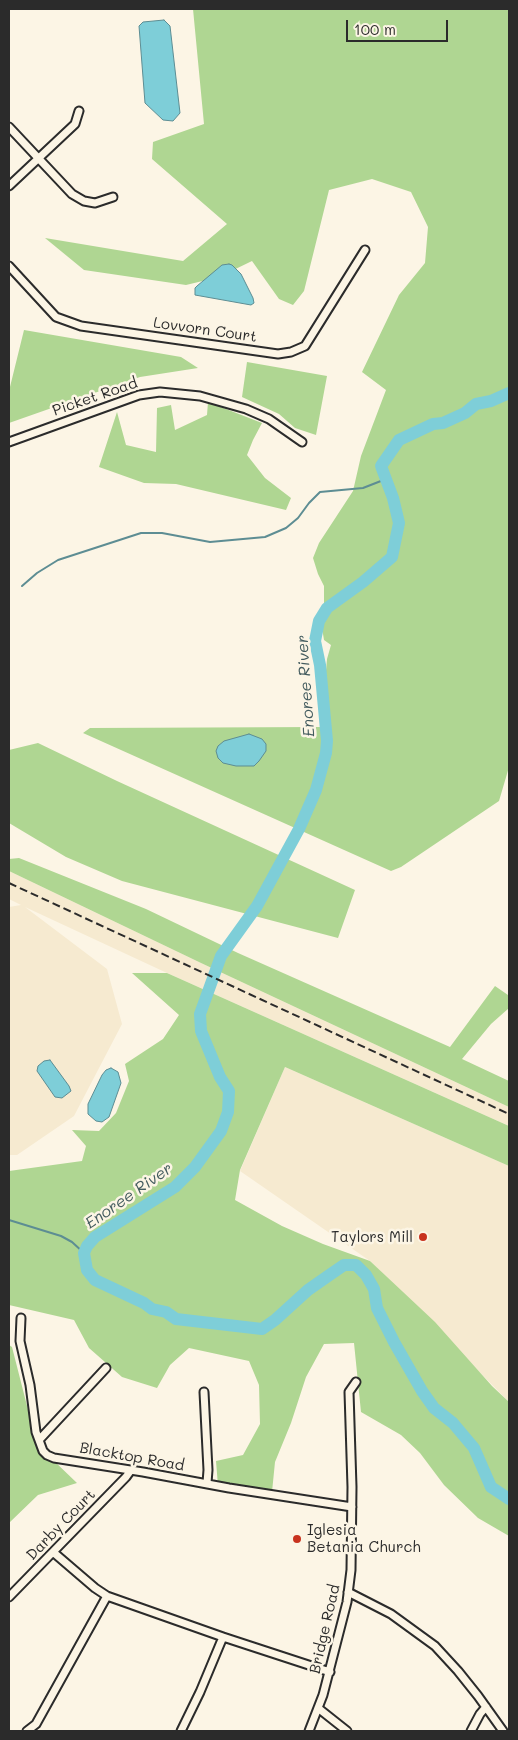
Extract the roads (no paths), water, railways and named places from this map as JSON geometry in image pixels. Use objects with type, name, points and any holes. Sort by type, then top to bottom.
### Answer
[{"type":"street","points":[[9,186],[75,124],[79,110]]},
{"type":"street","points":[[9,127],[72,194],[84,201],[95,203],[113,197]]},
{"type":"street","name":"Lovvorn Court","points":[[9,266],[56,317],[80,326],[278,354],[291,352],[305,346],[365,250]]},
{"type":"street","name":"Picket Road","points":[[9,442],[140,395],[160,392],[200,396],[246,409],[269,419],[302,442]]},
{"type":"street","name":"Blacktop Road","points":[[21,1318],[20,1341],[30,1385],[36,1432],[42,1451],[49,1457],[321,1504],[352,1507]]},
{"type":"street","points":[[39,1440],[106,1368]]},
{"type":"street","name":"Bridge Road","points":[[309,1731],[330,1672],[342,1626],[351,1570],[352,1507],[349,1392],[356,1382]]},
{"type":"street","points":[[204,1392],[207,1483]]},
{"type":"street","name":"Darby Court","points":[[9,1597],[131,1470]]},
{"type":"street","points":[[53,1552],[107,1596],[330,1672]]},
{"type":"street","points":[[348,1592],[392,1614],[425,1637],[458,1671],[503,1731]]},
{"type":"street","points":[[27,1731],[36,1724],[107,1596]]},
{"type":"street","points":[[181,1731],[223,1637]]},
{"type":"street","points":[[472,1731],[480,1714],[486,1707]]},
{"type":"street","points":[[318,1708],[347,1731]]},
{"type":"water","points":[[164,20],[170,26],[180,113],[173,121],[163,120],[145,103],[139,26],[143,22]]},
{"type":"water","points":[[229,264],[241,274],[253,298],[254,303],[251,305],[195,295],[195,288],[197,286],[222,265]]},
{"type":"water","points":[[249,734],[262,739],[266,744],[266,751],[254,766],[236,766],[223,763],[218,758],[216,751],[218,746],[224,741]]},
{"type":"water","points":[[50,1060],[71,1091],[62,1098],[55,1097],[37,1071],[38,1066],[44,1061]]},
{"type":"water","points":[[111,1068],[118,1072],[121,1083],[109,1117],[102,1122],[96,1121],[88,1114],[88,1104],[102,1075]]},
{"type":"waterway","name":"Enoree River","points":[[509,393],[491,401],[476,404],[465,413],[443,423],[433,424],[399,440],[381,466],[393,498],[399,523],[392,557],[363,582],[327,608],[319,621],[315,641],[320,665],[327,741],[326,753],[316,790],[299,829],[257,906],[221,956],[200,1014],[201,1031],[220,1077],[229,1091],[228,1112],[221,1131],[195,1167],[175,1187],[95,1237],[84,1253],[87,1270],[95,1280],[144,1303],[152,1309],[166,1312],[176,1319],[262,1329],[275,1320],[308,1290],[344,1265],[356,1265],[366,1275],[374,1289],[377,1308],[422,1391],[434,1408],[453,1423],[474,1448],[491,1487],[509,1499]]},
{"type":"waterway","points":[[22,586],[37,573],[58,560],[141,533],[162,533],[210,542],[265,537],[286,528],[298,518],[320,492],[363,488],[386,479]]},
{"type":"waterway","points":[[9,1220],[61,1236],[72,1242],[84,1253]]},
{"type":"railway","points":[[9,883],[509,1114]]},
{"type":"place","name":"Taylors Mill","points":[[423,1237]]},
{"type":"place","name":"Iglesia Betania Church","points":[[297,1539]]}]
